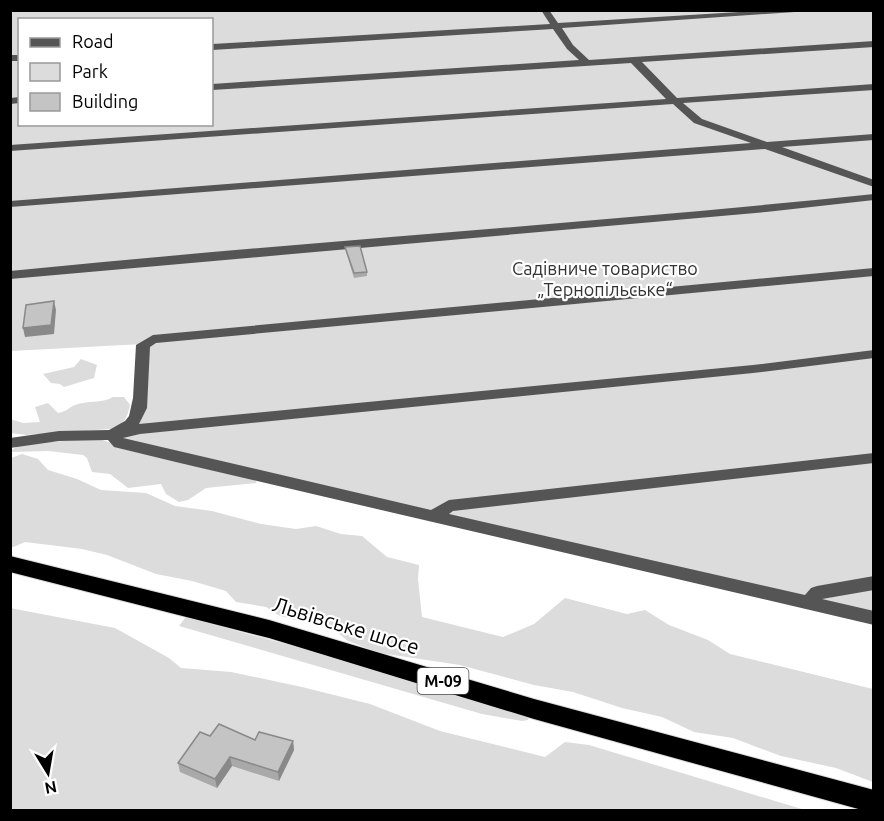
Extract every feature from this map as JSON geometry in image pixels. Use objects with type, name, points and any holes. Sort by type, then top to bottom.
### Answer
[{"type":"highway","name":"Львівське шосе","points":[[10,564],[269,629],[534,709],[873,802]]},
{"type":"street","points":[[545,10],[570,47],[586,62]]},
{"type":"street","points":[[213,47],[820,10]]},
{"type":"street","points":[[213,87],[873,44]]},
{"type":"street","points":[[631,59],[647,72],[672,100],[698,121],[873,184]]},
{"type":"street","points":[[10,148],[873,87]]},
{"type":"street","points":[[10,204],[873,137]]},
{"type":"street","points":[[10,275],[203,255],[568,226],[873,197]]},
{"type":"street","points":[[112,435],[132,423],[138,415],[140,358],[143,345],[153,339],[873,272]]},
{"type":"street","points":[[10,443],[59,436],[112,435],[140,429],[753,369],[873,354]]},
{"type":"street","points":[[112,435],[119,443],[173,457],[873,618]]},
{"type":"street","points":[[434,516],[449,506],[873,458]]},
{"type":"street","points":[[809,603],[817,593],[873,584]]},
{"type":"green space","name":"Садівниче товариство „Тернопільське“","points":[[11,11],[873,11],[873,618],[119,443],[132,423],[143,344],[11,351]]},
{"type":"green space","points":[[81,359],[97,365],[94,378],[64,387],[51,383],[43,374],[74,367]]},
{"type":"green space","points":[[113,397],[124,397],[130,405],[128,414],[119,426],[110,429],[26,435],[11,433],[10,419],[23,423],[40,422],[35,407],[48,403],[58,413],[73,406]]},
{"type":"green space","points":[[95,438],[187,465],[207,467],[254,479],[257,483],[206,488],[188,500],[179,502],[166,494],[161,484],[128,488],[110,474],[92,472],[87,458],[83,455],[48,451],[12,452],[11,450],[28,441],[52,442]]},
{"type":"green space","points":[[22,454],[38,459],[48,470],[77,479],[101,490],[146,493],[175,506],[212,511],[261,524],[296,529],[316,526],[341,534],[362,536],[387,557],[419,565],[418,579],[422,617],[503,637],[534,624],[565,598],[627,614],[645,610],[669,625],[708,640],[730,654],[873,689],[873,782],[836,768],[781,756],[733,738],[694,732],[662,717],[622,708],[573,692],[534,685],[460,665],[380,653],[348,641],[324,622],[299,621],[280,616],[266,607],[236,602],[226,591],[156,574],[107,555],[82,549],[25,542],[11,548],[11,458]]},
{"type":"green space","points":[[10,608],[115,628],[169,658],[181,668],[231,672],[302,687],[370,704],[440,731],[545,757],[565,742],[589,745],[805,810],[11,810]]},
{"type":"green space","points":[[186,617],[515,707],[529,716],[528,720],[482,714],[179,626]]},
{"type":"building","points":[[360,246],[367,272],[354,273],[345,247]]},
{"type":"building","points":[[54,301],[51,325],[23,328],[26,305]]},
{"type":"building","points":[[219,724],[255,740],[259,732],[293,741],[278,772],[230,757],[215,779],[178,763],[200,732],[210,736]]}]
